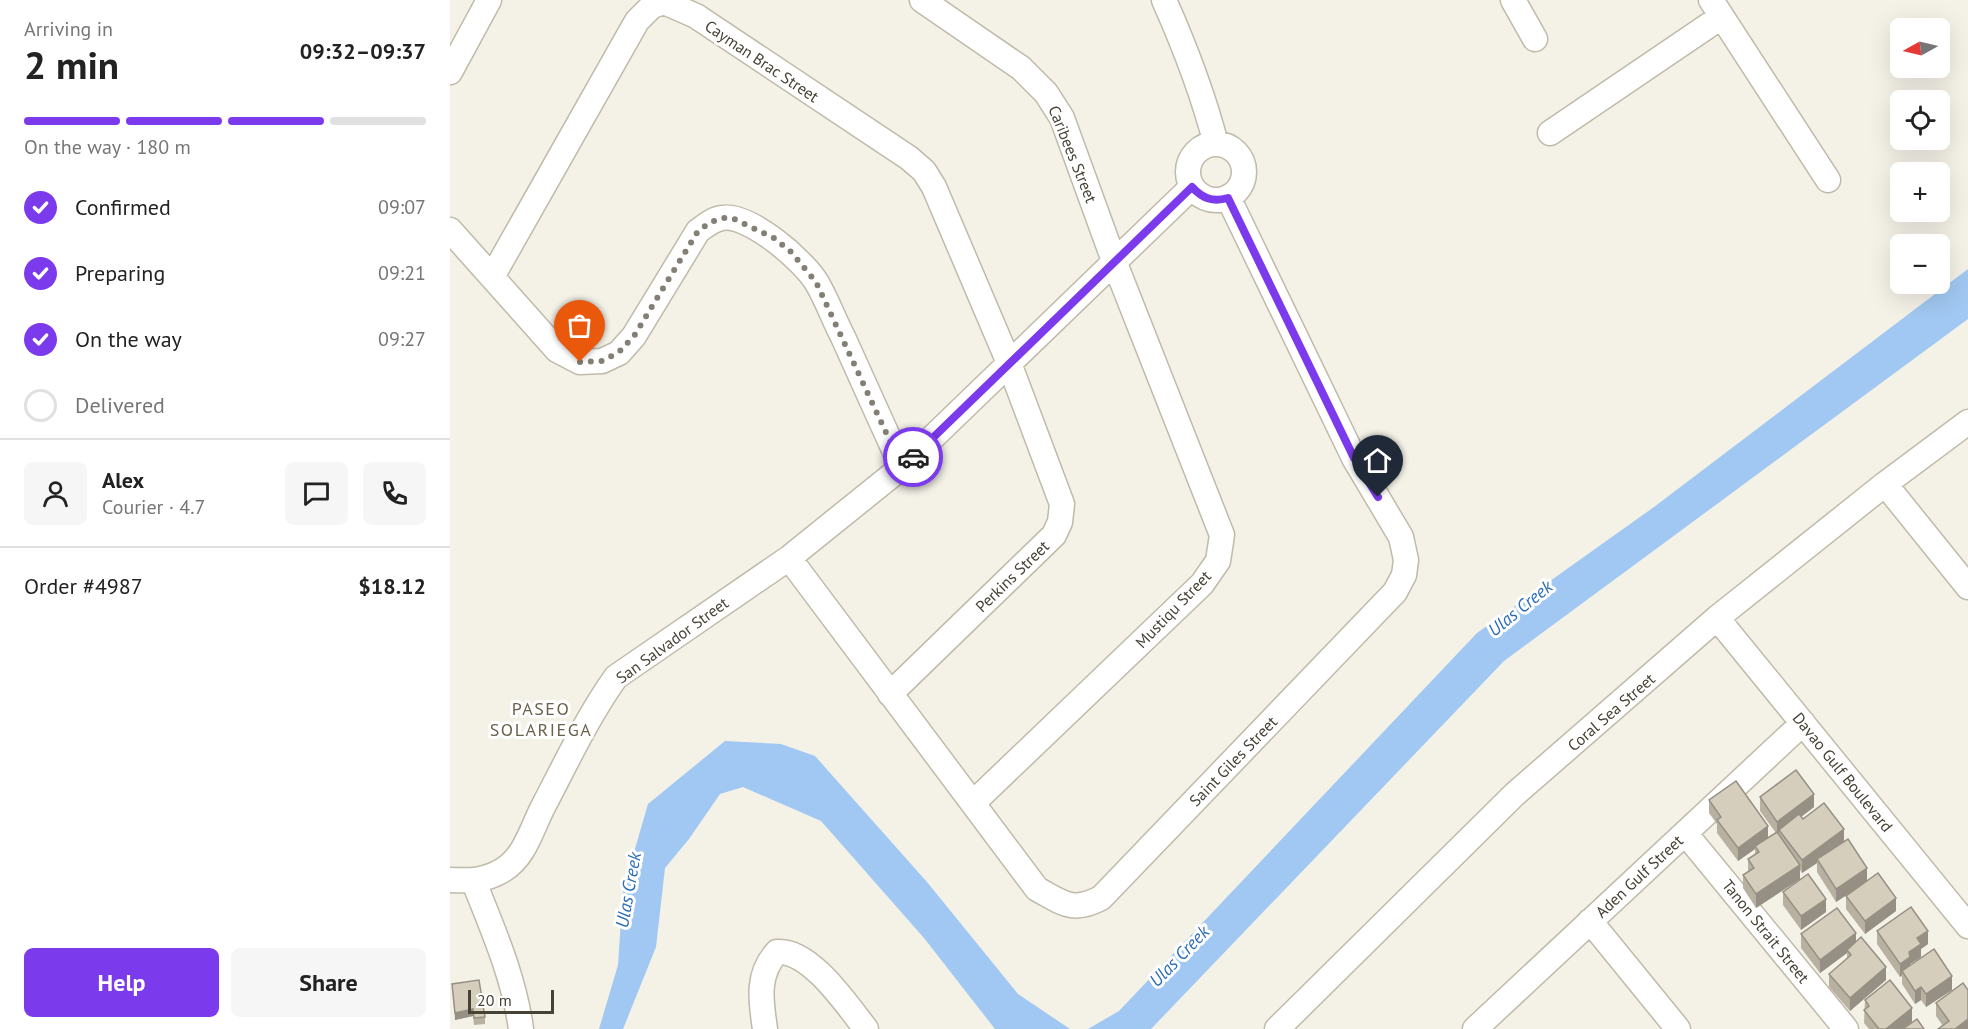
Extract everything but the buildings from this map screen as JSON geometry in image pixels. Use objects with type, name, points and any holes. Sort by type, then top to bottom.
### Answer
[{"type":"street","points":[[450,72],[489,0]]},
{"type":"street","name":"Caribees Street","points":[[922,0],[1022,68],[1047,93],[1062,118],[1114,261]]},
{"type":"street","points":[[1164,0],[1190,58],[1216,144]]},
{"type":"street","points":[[1513,0],[1535,39]]},
{"type":"street","name":"Cayman Brac Street","points":[[492,278],[637,21],[652,6],[664,2],[696,16],[909,158],[924,171],[934,187],[1009,363]]},
{"type":"street","points":[[1550,133],[1716,8],[1828,180]]},
{"type":"street","points":[[1216,144],[1233,150],[1243,166],[1241,184],[1236,192],[1228,198],[1219,200],[1199,195],[1192,187],[1188,171],[1194,155],[1208,145],[1216,144]]},
{"type":"street","name":"San Salvador Street","points":[[521,1029],[513,988],[499,945],[462,881],[504,870],[523,849],[597,703],[616,677],[789,558],[902,467],[1192,187]]},
{"type":"street","name":"Saint Giles Street","points":[[789,558],[1037,889],[1066,905],[1086,906],[1101,898],[1395,592],[1404,575],[1406,560],[1401,537],[1354,458],[1228,198]]},
{"type":"street","points":[[450,230],[557,350],[580,362],[602,361],[619,352],[634,336],[698,231],[711,222],[722,218],[732,218],[774,238],[791,252],[816,282],[902,467]]},
{"type":"street","name":"Mustiqu Street","points":[[972,803],[1202,584],[1218,561],[1222,535],[1114,261]]},
{"type":"street","name":"Perkins Street","points":[[890,694],[1054,535],[1060,522],[1062,504],[1009,363]]},
{"type":"street","name":"Coral Sea Street","points":[[1277,1029],[1515,794],[1717,618],[1885,484],[1968,422]]},
{"type":"street","points":[[1885,484],[1968,586]]},
{"type":"street","name":"Davao Gulf Boulevard","points":[[1717,618],[1968,926]]},
{"type":"street","name":"Aden Gulf Street","points":[[1489,1024],[1590,921],[1803,723]]},
{"type":"street","name":"Tanon Strait Street","points":[[1685,833],[1846,1029]]},
{"type":"street","points":[[1590,921],[1678,1029]]},
{"type":"street","points":[[765,1029],[761,996],[762,979],[777,952],[788,951],[808,962],[867,1029]]},
{"type":"water","name":"Ulas Creek","points":[[1968,269],[1968,319],[1504,661],[1151,1029],[1088,1029],[1119,1011],[1477,633],[1654,507],[1935,294],[1950,294],[1950,283]]},
{"type":"water","name":"Ulas Creek","points":[[725,741],[781,744],[815,756],[927,882],[1018,994],[1070,1029],[995,1029],[924,938],[821,821],[743,787],[720,794],[689,839],[665,868],[656,947],[623,1029],[599,1029],[618,965],[623,890],[648,804]]},
{"type":"way so far","points":[[580,362],[602,361],[619,352],[634,336],[698,231],[711,222],[722,218],[732,218],[774,238],[791,252],[816,282],[902,467],[913,457]]},
{"type":"district","name":"PASEO SOLARIEGA","points":[[541,718]]},
{"type":"route","points":[[913,457],[1192,187],[1199,195],[1208,199],[1228,198],[1354,458],[1378,497]]}]
